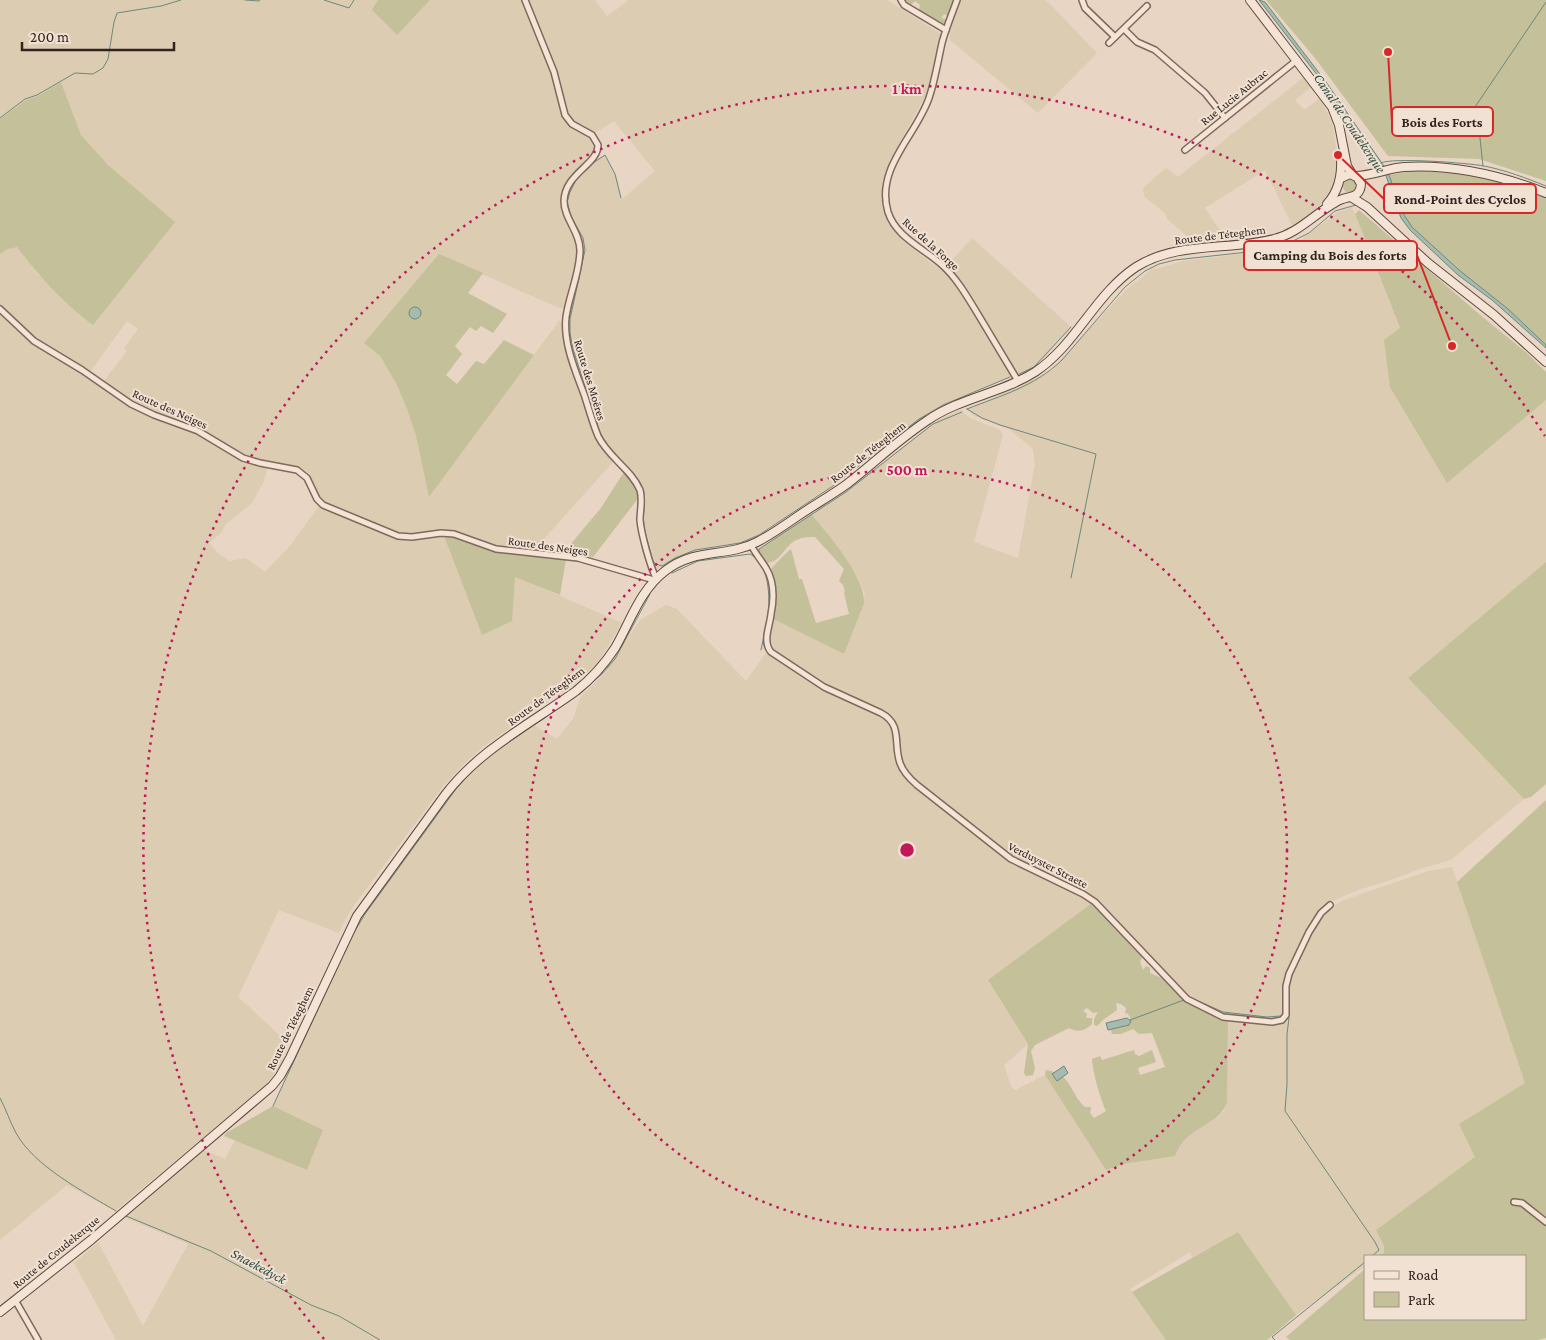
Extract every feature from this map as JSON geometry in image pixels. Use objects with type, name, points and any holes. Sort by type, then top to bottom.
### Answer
[{"type":"main road","points":[[1250,0],[1334,110],[1339,122],[1346,164],[1360,180],[1366,200],[1380,218]]},
{"type":"main road","points":[[1325,98],[1337,131],[1341,159],[1341,178],[1338,188],[1341,194],[1359,201],[1380,218],[1433,267],[1494,315],[1546,362]]},
{"type":"main road","points":[[1341,178],[1346,175],[1410,167],[1478,171],[1509,179],[1546,193]]},
{"type":"main road","points":[[1349,197],[1357,195],[1366,181],[1380,172]]},
{"type":"main road","name":"Route de Téteghem","points":[[1317,215],[1334,196],[1338,188]]},
{"type":"main road","name":"Route de Téteghem","points":[[126,1210],[275,1082],[290,1058],[354,921],[441,799],[459,777],[478,759],[576,691],[590,679],[612,652],[642,597],[655,579],[673,565],[689,557],[751,545],[844,486],[930,419],[1036,372],[1051,360],[1113,286],[1140,265],[1157,257],[1180,250],[1274,239],[1297,230],[1337,201],[1349,197]]},
{"type":"main road","name":"Route de Coudekerque","points":[[0,1312],[126,1210]]},
{"type":"street","name":"Route des Moëres","points":[[525,0],[552,68],[566,118],[574,126],[592,135],[598,144],[595,156],[574,177],[564,198],[565,210],[578,236],[580,248],[567,314],[566,336],[575,370],[599,438],[606,450],[633,479],[639,490],[642,500],[641,528],[655,579]]},
{"type":"street","points":[[901,0],[906,6],[946,30]]},
{"type":"street","name":"Rue de la Forge","points":[[957,0],[946,30],[928,102],[902,146],[887,178],[887,207],[892,222],[901,233],[939,262],[956,280],[1018,381]]},
{"type":"street","points":[[1082,0],[1085,8],[1115,37]]},
{"type":"street","points":[[1109,44],[1147,6]]},
{"type":"street","points":[[1124,29],[1137,42],[1155,50],[1205,94],[1225,118]]},
{"type":"street","name":"Rue Lucie Aubrac","points":[[1185,150],[1297,60]]},
{"type":"street","name":"Route des Neiges","points":[[0,308],[34,341],[82,370],[128,402],[154,416],[198,431],[243,458],[297,470],[306,478],[323,505],[382,530],[405,537],[445,533],[454,534],[496,549],[574,558],[655,579]]},
{"type":"street","name":"Verduyster Straete","points":[[751,545],[771,581],[772,605],[766,640],[771,652],[821,685],[890,718],[895,729],[900,764],[906,774],[917,785],[1007,857],[1083,894],[1095,902],[1186,999],[1226,1017],[1272,1022],[1282,1020],[1286,1013],[1286,986],[1289,974],[1311,928],[1321,913],[1330,905]]},
{"type":"street","points":[[1514,1202],[1520,1202],[1546,1222]]},
{"type":"street","points":[[15,1300],[38,1340]]},
{"type":"shaded area","points":[[0,0],[378,0],[373,10],[397,35],[430,0],[523,0],[550,67],[566,121],[592,140],[596,151],[570,177],[564,190],[563,212],[575,235],[577,245],[574,272],[565,308],[559,308],[439,255],[364,343],[380,356],[396,383],[407,409],[416,436],[429,497],[559,321],[564,325],[569,359],[595,437],[600,447],[613,462],[533,551],[490,545],[472,536],[451,530],[413,534],[398,533],[323,502],[305,471],[295,466],[264,462],[238,452],[204,431],[150,411],[103,382],[127,351],[124,348],[138,329],[127,321],[90,372],[25,331],[0,305],[0,254],[17,246],[39,276],[108,165],[81,135],[61,82],[38,96],[26,100],[0,119]]},
{"type":"shaded area","points":[[529,0],[595,0],[607,16],[629,0],[887,0],[941,34],[928,91],[900,142],[882,181],[882,204],[888,223],[903,241],[942,271],[972,238],[1071,327],[1035,366],[933,410],[833,486],[759,535],[740,543],[714,546],[684,554],[657,569],[644,524],[645,492],[638,480],[608,446],[600,433],[573,349],[569,327],[585,244],[571,216],[567,202],[580,174],[605,155],[618,181],[621,200],[655,171],[614,121],[596,132],[578,125],[570,118],[559,76]]},
{"type":"shaded area","points":[[960,0],[1046,0],[1097,53],[1038,113],[950,40],[949,31]]},
{"type":"shaded area","points":[[1259,0],[1265,2],[1326,82],[1388,172],[1402,212],[1412,227],[1459,270],[1508,309],[1546,345],[1546,348],[1492,300],[1458,275],[1410,230],[1401,218],[1385,173],[1325,85]]},
{"type":"shaded area","points":[[1304,77],[1311,87],[1295,100],[1304,110],[1320,98],[1332,122],[1340,170],[1332,195],[1294,229],[1265,170],[1205,208],[1227,241],[1200,244],[1194,242],[1166,218],[1166,214],[1145,197],[1144,187],[1166,168],[1178,177]]},
{"type":"shaded area","points":[[1352,207],[1400,329],[1448,482],[1546,400],[1546,562],[1408,678],[1524,799],[1451,860],[1358,890],[1328,903],[1314,919],[1286,975],[1284,1014],[1272,1019],[1224,1014],[1184,993],[1101,902],[1007,852],[921,786],[908,772],[904,764],[897,723],[889,715],[815,679],[776,652],[769,639],[773,619],[844,654],[865,594],[858,577],[811,514],[847,490],[936,421],[960,410],[970,418],[1000,430],[1003,435],[974,542],[1018,558],[1035,464],[1033,449],[1009,429],[974,416],[967,409],[1016,388],[1051,370],[1127,289],[1151,270],[1183,261],[1280,249],[1302,239],[1336,213]]},
{"type":"shaded area","points":[[413,307],[417,307],[421,313],[417,319],[413,319],[409,315],[409,311]]},
{"type":"shaded area","points":[[0,313],[25,338],[141,412],[164,423],[197,433],[213,442],[228,454],[268,467],[263,483],[252,503],[226,524],[221,533],[209,543],[218,553],[230,561],[246,558],[265,572],[289,547],[319,506],[393,538],[405,540],[444,536],[482,635],[515,576],[622,623],[597,664],[582,678],[484,746],[444,785],[355,904],[339,933],[279,910],[238,997],[288,1043],[279,1068],[266,1085],[115,1211],[67,1185],[0,1240]]},
{"type":"shaded area","points":[[666,605],[677,609],[746,681],[766,653],[821,688],[886,720],[893,733],[894,753],[901,774],[912,785],[1003,857],[1024,870],[1092,903],[988,980],[1028,1044],[1004,1065],[1011,1086],[1015,1090],[1045,1075],[1106,1170],[1124,1164],[1175,1156],[1178,1146],[1187,1136],[1217,1118],[1224,1111],[1227,1103],[1228,1019],[1270,1024],[1279,1024],[1285,1021],[1290,1006],[1289,983],[1291,975],[1318,922],[1327,910],[1344,900],[1428,871],[1452,867],[1525,1083],[1459,1124],[1476,1157],[1376,1230],[1384,1246],[1384,1253],[1381,1255],[1364,1255],[1364,1267],[1296,1315],[1238,1232],[1192,1258],[1190,1252],[1130,1289],[1166,1340],[116,1340],[74,1263],[98,1242],[143,1326],[188,1244],[124,1217],[204,1150],[225,1159],[235,1140],[307,1170],[323,1130],[273,1106],[353,934],[365,914],[456,789],[473,770],[493,753],[535,726],[557,739],[573,719],[581,696],[604,674],[640,620]]},
{"type":"shaded area","points":[[1127,1018],[1131,1021],[1129,1025],[1108,1030],[1106,1023]]},
{"type":"shaded area","points":[[1064,1066],[1068,1073],[1057,1081],[1052,1074]]},
{"type":"green space","points":[[378,0],[430,0],[397,35],[372,10]]},
{"type":"green space","points":[[904,0],[954,0],[948,16],[944,14],[940,17],[947,20],[946,25],[919,10],[920,5],[915,1],[911,5]]},
{"type":"green space","points":[[1266,0],[1546,0],[1546,181],[1479,159],[1388,156],[1315,58]]},
{"type":"green space","points":[[61,82],[81,135],[108,165],[175,222],[93,325],[52,289],[17,247],[8,249],[0,254],[0,119],[26,100],[38,96]]},
{"type":"green space","points":[[1412,171],[1474,174],[1508,182],[1546,197],[1546,345],[1508,309],[1459,270],[1412,227],[1402,212],[1389,175]]},
{"type":"green space","points":[[1350,179],[1355,181],[1357,186],[1355,191],[1350,193],[1345,191],[1343,186],[1345,181]]},
{"type":"green space","points":[[1359,210],[1527,353],[1546,372],[1546,400],[1447,483],[1390,387],[1384,340],[1400,328],[1355,214]]},
{"type":"green space","points":[[439,254],[483,273],[468,293],[507,314],[493,333],[481,326],[476,331],[470,327],[455,346],[462,354],[446,375],[457,384],[476,361],[484,364],[504,340],[534,355],[429,497],[416,436],[407,409],[396,383],[380,356],[364,343]]},
{"type":"green space","points":[[624,472],[640,496],[593,557],[564,552],[601,508]]},
{"type":"green space","points":[[811,514],[852,568],[863,592],[864,603],[844,654],[773,619],[770,571],[791,549],[799,579],[802,579],[816,623],[849,614],[845,591],[839,581],[844,569],[815,537],[804,537],[797,540],[774,561],[767,563],[761,559],[759,549]]},
{"type":"green space","points":[[451,535],[498,552],[566,559],[560,595],[515,577],[512,621],[482,635],[444,536]]},
{"type":"green space","points":[[1546,562],[1546,784],[1531,797],[1524,799],[1408,678]]},
{"type":"green space","points":[[1546,800],[1546,1338],[1538,1340],[1290,1340],[1286,1337],[1364,1270],[1364,1320],[1526,1320],[1526,1255],[1381,1255],[1384,1253],[1384,1246],[1376,1230],[1475,1157],[1459,1124],[1525,1083],[1457,882]]},
{"type":"green space","points":[[1092,903],[1119,929],[1142,957],[1140,962],[1143,970],[1146,966],[1150,968],[1150,973],[1167,980],[1192,1001],[1211,1006],[1228,1019],[1227,1103],[1222,1111],[1216,1118],[1186,1138],[1175,1156],[1124,1164],[1106,1170],[1045,1075],[1046,1070],[1055,1072],[1066,1080],[1085,1107],[1091,1107],[1090,1113],[1094,1118],[1106,1111],[1097,1085],[1092,1059],[1100,1056],[1102,1060],[1134,1050],[1135,1054],[1139,1056],[1152,1050],[1156,1062],[1138,1068],[1140,1075],[1165,1067],[1152,1033],[1139,1034],[1133,1029],[1121,1034],[1112,1034],[1110,1027],[1131,1019],[1125,1013],[1126,1008],[1121,1004],[1116,1003],[1117,1010],[1097,1026],[1094,1025],[1094,1019],[1098,1012],[1093,1013],[1087,1008],[1083,1011],[1087,1014],[1086,1018],[1092,1018],[1092,1024],[1081,1030],[1069,1028],[1035,1045],[1031,1051],[1035,1068],[1033,1075],[1026,1076],[1024,1073],[1028,1044],[988,980]]},
{"type":"green space","points":[[273,1106],[323,1130],[307,1170],[224,1136],[226,1133]]},
{"type":"green space","points":[[1238,1232],[1296,1315],[1267,1340],[1166,1340],[1132,1292]]},
{"type":"waterway","points":[[0,118],[25,99],[37,95],[75,73],[93,74],[103,68],[108,59],[117,13],[161,6],[181,0]]},
{"type":"waterway","points":[[245,0],[260,0]]},
{"type":"waterway","points":[[324,0],[349,8],[354,0]]},
{"type":"waterway","points":[[1483,166],[1475,107],[1546,2]]},
{"type":"waterway","points":[[590,165],[605,155],[615,174],[621,198]]},
{"type":"waterway","name":"Canal de Coudekerque","points":[[1381,163],[1387,161],[1414,161],[1476,165],[1508,172],[1546,186]]},
{"type":"waterway","points":[[577,178],[567,202],[571,216],[583,238],[585,250],[570,319],[570,333],[573,349],[600,433],[608,446],[623,463]]},
{"type":"waterway","points":[[967,409],[1029,384],[1051,369],[1062,360],[1125,287],[1145,271],[1159,264],[1175,260],[1257,251],[1285,245],[1309,233],[1335,211],[1356,205]]},
{"type":"waterway","points":[[1019,374],[1034,367],[1071,327]]},
{"type":"waterway","points":[[633,474],[639,481],[644,493],[644,526],[653,561],[662,566],[675,558],[695,550],[740,543],[759,535],[833,486],[919,419],[943,405],[1010,377]]},
{"type":"waterway","points":[[967,409],[982,418],[1000,425],[1096,454],[1071,578]]},
{"type":"waterway","points":[[759,553],[759,549],[846,492],[933,424],[962,412]]},
{"type":"waterway","points":[[672,573],[698,561],[750,554],[761,565],[767,579],[769,610]]},
{"type":"waterway","points":[[273,1106],[353,934],[365,914],[456,789],[473,770],[493,753],[574,698],[602,674],[615,659],[650,594]]},
{"type":"waterway","points":[[761,650],[766,626]]},
{"type":"waterway","points":[[1191,998],[1223,1012],[1267,1017],[1281,1016]]},
{"type":"waterway","points":[[1130,1020],[1184,1000]]},
{"type":"waterway","points":[[1289,1018],[1285,1111],[1375,1242],[1379,1250],[1373,1255]]},
{"type":"waterway","name":"Snaekedyck","points":[[0,1098],[16,1133],[35,1156],[75,1187],[116,1211]]},
{"type":"waterway","name":"Snaekedyck","points":[[126,1216],[211,1251],[311,1305],[339,1316],[380,1340]]},
{"type":"waterway","points":[[1275,1340],[1272,1337],[1364,1263]]},
{"type":"place","name":"Bois des Forts","points":[[1388,52]]},
{"type":"place","name":"Rond-Point des Cyclos","points":[[1338,155]]},
{"type":"place","name":"Camping du Bois des forts","points":[[1452,346]]}]
